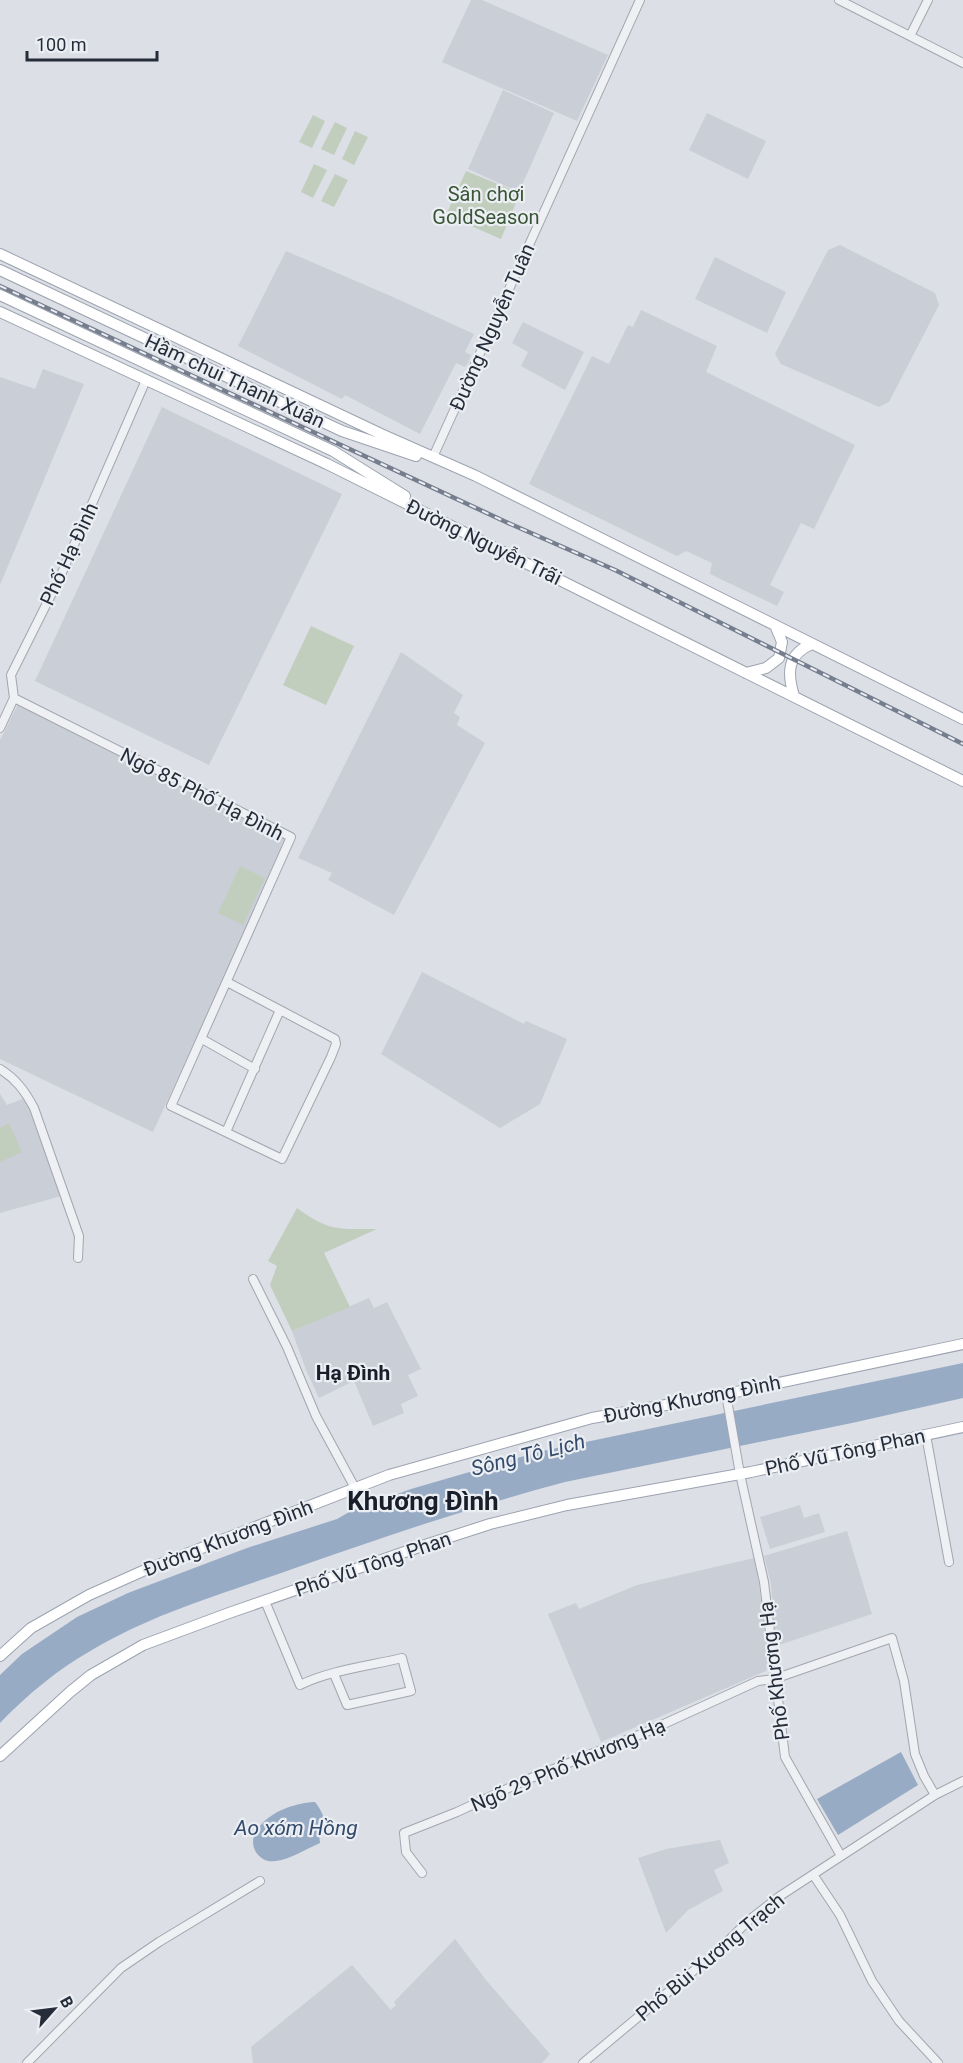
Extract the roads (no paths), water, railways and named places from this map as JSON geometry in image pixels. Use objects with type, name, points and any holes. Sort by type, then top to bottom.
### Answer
[{"type":"main road","points":[[0,254],[381,434],[476,476],[963,719]]},
{"type":"main road","name":"Hầm chui Thanh Xuân","points":[[0,270],[342,431],[476,476]]},
{"type":"main road","name":"Hầm chui Thanh Xuân","points":[[0,295],[333,451],[451,525]]},
{"type":"main road","name":"Đường Nguyễn Trãi","points":[[0,312],[327,464],[963,781]]},
{"type":"main road","points":[[747,673],[765,668],[779,658],[782,642],[775,626]]},
{"type":"main road","points":[[794,696],[789,678],[790,667],[798,652],[812,644]]},
{"type":"main road","name":"Đường Khương Đình","points":[[0,1656],[31,1628],[89,1594],[389,1475],[592,1418],[727,1399],[963,1344]]},
{"type":"main road","name":"Phố Vũ Tông Phan","points":[[0,1756],[70,1692],[114,1661],[143,1645],[170,1634],[265,1601],[490,1524],[595,1499],[740,1474],[963,1426]]},
{"type":"street","name":"Đường Nguyễn Tuân","points":[[433,457],[640,0]]},
{"type":"street","points":[[839,0],[963,63]]},
{"type":"street","points":[[910,36],[928,0]]},
{"type":"street","name":"Phố Hạ Đình","points":[[0,728],[14,698],[11,675],[60,577],[146,380]]},
{"type":"street","name":"Ngõ 85 Phố Hạ Đình","points":[[14,698],[291,837],[171,1106],[226,1132]]},
{"type":"street","points":[[227,982],[335,1039],[336,1044],[331,1058],[282,1159],[226,1132],[280,1010]]},
{"type":"street","points":[[202,1039],[255,1068]]},
{"type":"street","points":[[0,1069],[23,1089],[34,1108],[78,1236],[78,1258]]},
{"type":"street","points":[[253,1279],[287,1347],[316,1416],[355,1488]]},
{"type":"street","name":"Phố Khương Hạ","points":[[727,1399],[740,1474],[764,1582],[785,1757],[841,1856]]},
{"type":"street","points":[[926,1435],[949,1562]]},
{"type":"street","points":[[265,1601],[300,1685],[312,1679],[402,1658],[411,1691],[347,1705],[334,1674]]},
{"type":"street","points":[[774,1679],[892,1638],[904,1681],[915,1754],[935,1795]]},
{"type":"street","name":"Ngõ 29 Phố Khương Hạ","points":[[422,1873],[406,1852],[404,1833],[457,1812],[526,1780],[644,1733],[758,1681],[774,1679]]},
{"type":"street","name":"Phố Bùi Xương Trạch","points":[[583,2063],[780,1896],[814,1876],[935,1795],[963,1781]]},
{"type":"street","points":[[814,1876],[840,1915],[872,1981],[899,2021],[938,2063]]},
{"type":"street","points":[[27,2063],[121,1968],[159,1942],[260,1881]]},
{"type":"water","name":"Sông Tô Lịch","points":[[963,1363],[963,1398],[565,1482],[431,1522],[193,1604],[141,1625],[79,1657],[43,1683],[0,1723],[0,1675],[22,1654],[77,1617],[128,1593],[247,1548],[337,1519],[351,1511],[411,1489],[538,1452]]},
{"type":"water","points":[[901,1752],[918,1785],[838,1835],[817,1799]]},
{"type":"water","name":"Ao xóm Hồng","points":[[315,1802],[324,1818],[324,1829],[319,1833],[320,1843],[282,1860],[265,1860],[257,1854],[253,1839],[266,1820],[289,1807]]},
{"type":"railway","points":[[0,286],[506,522],[615,570],[963,744]]},
{"type":"district","name":"Hạ Đình","points":[[353,1373]]},
{"type":"district","name":"Khương Đình","points":[[423,1501]]},
{"type":"park label","name":"Sân chơi GoldSeason","points":[[486,206]]}]
